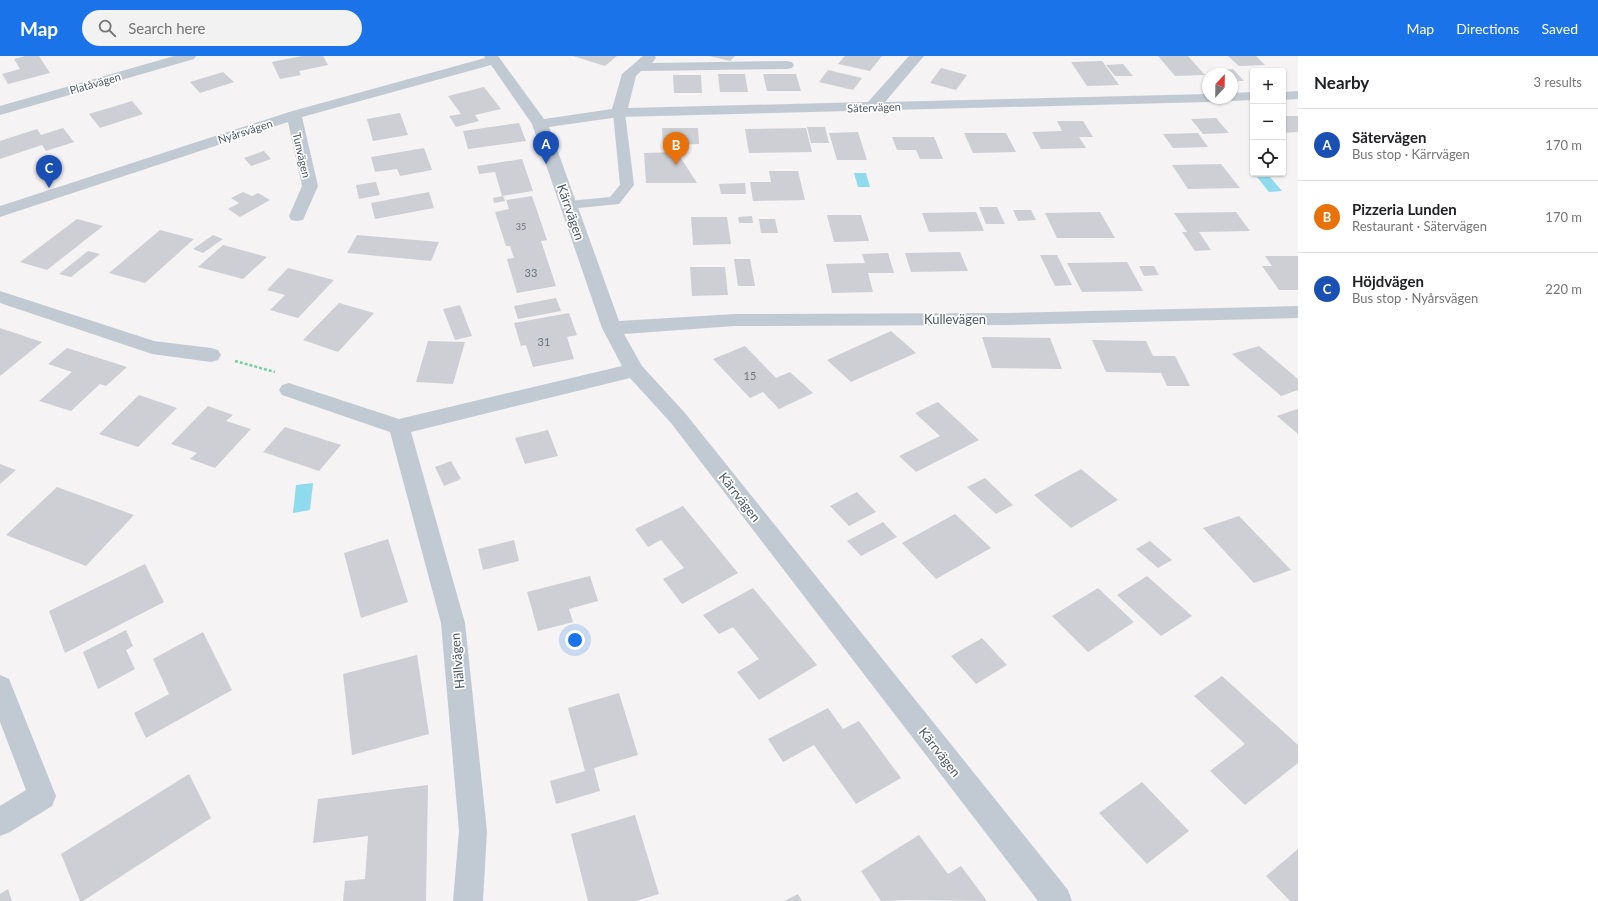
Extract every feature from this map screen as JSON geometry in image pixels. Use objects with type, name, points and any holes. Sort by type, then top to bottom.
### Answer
[{"type":"street","name":"Platåvägen","points":[[0,111],[190,56]]},
{"type":"street","points":[[619,113],[629,74],[652,56]]},
{"type":"street","points":[[872,107],[917,56]]},
{"type":"street","name":"Nyårsvägen","points":[[0,212],[294,115],[492,58]]},
{"type":"street","name":"Kärrvägen","points":[[492,58],[540,124],[612,328],[634,370],[691,435],[1057,901]]},
{"type":"street","points":[[638,67],[787,65]]},
{"type":"street","points":[[1286,96],[1298,95]]},
{"type":"street","points":[[1238,97],[1250,96]]},
{"type":"street","name":"Sätervägen","points":[[540,124],[619,113],[1202,98]]},
{"type":"street","name":"Tunvägen","points":[[294,115],[310,186],[297,216]]},
{"type":"street","points":[[0,297],[152,347],[211,355]]},
{"type":"street","name":"Kullevägen","points":[[612,328],[734,320],[1294,316]]},
{"type":"street","points":[[289,390],[399,427],[634,370]]},
{"type":"street","name":"Hällvägen","points":[[399,427],[453,623],[473,832],[468,901]]},
{"type":"street","points":[[0,687],[42,796],[0,822]]},
{"type":"lane","points":[[569,205],[614,201],[627,185],[619,113]]},
{"type":"water","points":[[854,173],[866,173],[870,187],[858,187]]},
{"type":"water","points":[[1257,177],[1270,177],[1282,191],[1269,192]]},
{"type":"water","points":[[313,483],[310,510],[293,513],[296,485]]},
{"type":"building","points":[[25,56],[39,56],[50,73],[8,84],[2,74],[20,69],[14,59]]},
{"type":"building","points":[[302,56],[323,56],[328,65],[299,71],[301,75],[280,79],[272,62]]},
{"type":"building","points":[[573,56],[617,56],[605,66]]},
{"type":"building","points":[[709,56],[735,56],[730,61]]},
{"type":"building","points":[[845,56],[882,56],[870,71],[838,64]]},
{"type":"building","points":[[1158,56],[1188,56],[1202,72],[1202,75],[1175,76]]},
{"type":"building","points":[[1228,56],[1256,56],[1265,65],[1239,66]]},
{"type":"building","points":[[1102,61],[1119,85],[1087,86],[1071,62]]},
{"type":"building","points":[[1123,64],[1133,76],[1115,76],[1106,65]]},
{"type":"building","points":[[941,68],[967,75],[956,90],[930,83]]},
{"type":"building","points":[[828,70],[862,78],[853,90],[819,82]]},
{"type":"building","points":[[223,72],[234,82],[200,93],[190,82]]},
{"type":"building","points":[[718,74],[745,74],[748,92],[720,92]]},
{"type":"building","points":[[763,74],[796,74],[801,91],[767,91]]},
{"type":"building","points":[[1238,74],[1244,81],[1238,81]]},
{"type":"building","points":[[673,75],[701,75],[702,93],[674,93]]},
{"type":"building","points":[[484,87],[501,109],[475,115],[479,121],[456,127],[449,116],[461,114],[448,96]]},
{"type":"building","points":[[132,101],[143,114],[100,128],[89,114]]},
{"type":"building","points":[[400,113],[408,135],[373,141],[367,119]]},
{"type":"building","points":[[1286,116],[1298,116],[1298,132],[1286,133]]},
{"type":"building","points":[[1216,118],[1229,133],[1203,134],[1191,119]]},
{"type":"building","points":[[1057,121],[1083,121],[1093,137],[1079,137],[1086,148],[1041,149],[1032,132],[1062,131]]},
{"type":"building","points":[[519,123],[526,141],[468,149],[463,131]]},
{"type":"building","points":[[807,127],[825,127],[829,143],[811,143]]},
{"type":"building","points":[[63,128],[74,142],[46,151],[42,145],[0,159],[0,141],[37,129],[41,135]]},
{"type":"building","points":[[662,128],[698,128],[699,144],[663,145]]},
{"type":"building","points":[[806,128],[812,152],[749,153],[745,129]]},
{"type":"building","points":[[858,132],[867,160],[837,160],[829,133]]},
{"type":"building","points":[[964,133],[1006,133],[1016,152],[973,153]]},
{"type":"building","points":[[1198,133],[1208,147],[1173,148],[1163,134]]},
{"type":"building","points":[[892,137],[934,137],[943,159],[920,159],[916,150],[897,150]]},
{"type":"building","points":[[424,148],[432,170],[400,176],[397,169],[375,172],[371,157]]},
{"type":"building","points":[[264,151],[271,159],[251,166],[244,158]]},
{"type":"building","points":[[677,152],[697,183],[646,183],[644,153]]},
{"type":"building","points":[[522,159],[533,191],[502,196],[495,172],[479,174],[477,166]]},
{"type":"building","points":[[1221,164],[1240,188],[1188,189],[1172,165]]},
{"type":"building","points":[[769,171],[798,171],[805,200],[753,201],[750,182],[771,182]]},
{"type":"building","points":[[376,182],[380,195],[359,199],[356,185]]},
{"type":"building","points":[[745,183],[746,194],[721,194],[719,184]]},
{"type":"building","points":[[243,192],[252,196],[258,193],[270,200],[240,217],[228,209],[239,203],[231,198]]},
{"type":"building","points":[[429,192],[434,208],[375,219],[371,203]]},
{"type":"building","points":[[503,196],[505,201],[494,203],[493,198]]},
{"type":"building","points":[[532,196],[547,240],[541,241],[556,286],[517,293],[507,259],[514,258],[510,246],[506,246],[495,212],[509,209],[506,200]]},
{"type":"building","points":[[979,207],[997,207],[1005,224],[986,224]]},
{"type":"building","points":[[1013,210],[1031,210],[1036,220],[1018,221]]},
{"type":"building","points":[[976,212],[984,231],[929,232],[922,213]]},
{"type":"building","points":[[1100,212],[1115,238],[1057,238],[1045,213]]},
{"type":"building","points":[[1236,212],[1250,231],[1199,232],[1211,250],[1195,251],[1182,232],[1187,232],[1174,213]]},
{"type":"building","points":[[827,215],[861,215],[869,241],[834,242]]},
{"type":"building","points":[[752,216],[753,223],[739,223],[738,217]]},
{"type":"building","points":[[691,217],[727,217],[731,244],[693,245]]},
{"type":"building","points":[[77,219],[103,226],[47,270],[20,262]]},
{"type":"building","points":[[759,219],[775,219],[778,233],[761,233]]},
{"type":"building","points":[[160,230],[194,239],[145,283],[109,273]]},
{"type":"building","points":[[213,235],[223,239],[203,253],[193,249]]},
{"type":"building","points":[[357,235],[439,242],[431,261],[347,253]]},
{"type":"building","points":[[223,245],[267,257],[243,279],[198,267]]},
{"type":"building","points":[[88,251],[100,254],[71,277],[59,274]]},
{"type":"building","points":[[960,252],[968,271],[911,272],[905,253]]},
{"type":"building","points":[[888,253],[894,273],[868,273],[873,292],[832,293],[826,264],[865,263],[862,254]]},
{"type":"building","points":[[1040,255],[1057,255],[1072,285],[1055,286]]},
{"type":"building","points":[[1265,256],[1298,256],[1298,290],[1279,290],[1262,266],[1272,266]]},
{"type":"building","points":[[734,259],[750,259],[755,286],[738,286]]},
{"type":"building","points":[[1127,262],[1143,291],[1082,292],[1067,263]]},
{"type":"building","points":[[1139,266],[1154,266],[1159,275],[1144,276]]},
{"type":"building","points":[[690,267],[725,267],[728,295],[692,296]]},
{"type":"building","points":[[288,268],[334,280],[298,318],[270,310],[285,295],[267,290]]},
{"type":"building","points":[[556,298],[561,311],[518,319],[514,306]]},
{"type":"building","points":[[339,303],[374,313],[338,352],[303,340]]},
{"type":"building","points":[[460,305],[472,336],[455,340],[443,309]]},
{"type":"building","points":[[569,313],[577,335],[567,337],[574,359],[533,367],[526,345],[521,346],[514,323]]},
{"type":"building","points":[[0,328],[42,342],[0,376]]},
{"type":"building","points":[[891,331],[916,353],[851,382],[827,360]]},
{"type":"building","points":[[982,337],[1050,338],[1062,369],[992,368]]},
{"type":"building","points":[[1092,340],[1146,341],[1153,356],[1175,356],[1190,386],[1167,386],[1161,373],[1106,372]]},
{"type":"building","points":[[428,341],[465,342],[453,384],[416,382]]},
{"type":"building","points":[[745,346],[776,378],[790,372],[813,393],[779,409],[763,392],[750,398],[713,359]]},
{"type":"building","points":[[1259,346],[1298,379],[1298,390],[1281,396],[1232,354]]},
{"type":"building","points":[[67,348],[127,367],[106,386],[100,384],[71,411],[39,401],[72,372],[48,364]]},
{"type":"building","points":[[139,395],[177,408],[138,447],[99,434]]},
{"type":"building","points":[[938,402],[979,440],[916,472],[899,456],[940,436],[915,413]]},
{"type":"building","points":[[208,406],[233,415],[226,421],[251,429],[215,468],[190,459],[197,453],[171,444]]},
{"type":"building","points":[[1297,409],[1298,410],[1298,434],[1277,416]]},
{"type":"building","points":[[285,427],[341,445],[319,471],[263,452]]},
{"type":"building","points":[[548,430],[558,456],[525,464],[515,438]]},
{"type":"building","points":[[451,461],[461,479],[444,486],[435,467]]},
{"type":"building","points":[[0,464],[16,470],[0,484]]},
{"type":"building","points":[[1081,469],[1118,500],[1071,528],[1034,495]]},
{"type":"building","points":[[985,478],[1013,505],[996,514],[967,487]]},
{"type":"building","points":[[57,487],[134,515],[86,566],[6,535]]},
{"type":"building","points":[[857,492],[876,512],[849,526],[830,506]]},
{"type":"building","points":[[683,506],[738,573],[682,604],[663,579],[684,568],[661,540],[648,547],[635,529]]},
{"type":"building","points":[[955,514],[991,548],[936,579],[902,543]]},
{"type":"building","points":[[1239,516],[1291,570],[1254,583],[1203,528]]},
{"type":"building","points":[[883,522],[897,537],[861,556],[847,541]]},
{"type":"building","points":[[388,539],[408,602],[361,618],[344,553]]},
{"type":"building","points":[[514,540],[519,561],[483,570],[478,549]]},
{"type":"building","points":[[1150,541],[1172,560],[1158,568],[1136,549]]},
{"type":"building","points":[[145,564],[164,602],[65,653],[49,611]]},
{"type":"building","points":[[590,576],[598,601],[569,609],[573,622],[538,631],[527,592]]},
{"type":"building","points":[[1147,576],[1192,616],[1161,636],[1117,595]]},
{"type":"building","points":[[753,588],[817,665],[759,700],[737,672],[759,659],[733,627],[719,634],[703,615]]},
{"type":"building","points":[[1098,588],[1134,622],[1088,652],[1052,616]]},
{"type":"building","points":[[126,630],[133,646],[126,650],[135,669],[98,689],[83,652]]},
{"type":"building","points":[[203,632],[232,690],[146,738],[134,713],[169,694],[153,659]]},
{"type":"building","points":[[982,638],[1007,665],[976,684],[951,656]]},
{"type":"building","points":[[417,655],[429,734],[352,755],[343,674]]},
{"type":"building","points":[[1222,676],[1298,745],[1298,763],[1245,805],[1210,771],[1245,744],[1194,696]]},
{"type":"building","points":[[619,693],[638,755],[594,768],[600,791],[556,804],[550,781],[585,771],[568,708]]},
{"type":"building","points":[[828,708],[843,729],[859,721],[901,778],[856,804],[814,745],[783,762],[768,739]]},
{"type":"building","points":[[189,774],[211,818],[83,901],[80,901],[61,854]]},
{"type":"building","points":[[1142,782],[1189,831],[1147,864],[1099,813]]},
{"type":"building","points":[[428,785],[426,901],[343,901],[345,881],[365,879],[368,836],[313,843],[318,799]]},
{"type":"building","points":[[635,815],[659,894],[636,901],[588,901],[571,834]]},
{"type":"building","points":[[919,835],[948,874],[961,866],[987,901],[881,901],[861,871]]},
{"type":"building","points":[[1298,849],[1298,901],[1290,901],[1266,876]]},
{"type":"building","points":[[8,889],[12,901],[0,901],[0,894]]},
{"type":"building","points":[[798,894],[802,901],[784,901]]},
{"type":"place","name":"Sätervägen","points":[[546,164]]},
{"type":"place","name":"Pizzeria Lunden","points":[[676,165]]},
{"type":"place","name":"Höjdvägen","points":[[49,188]]}]
